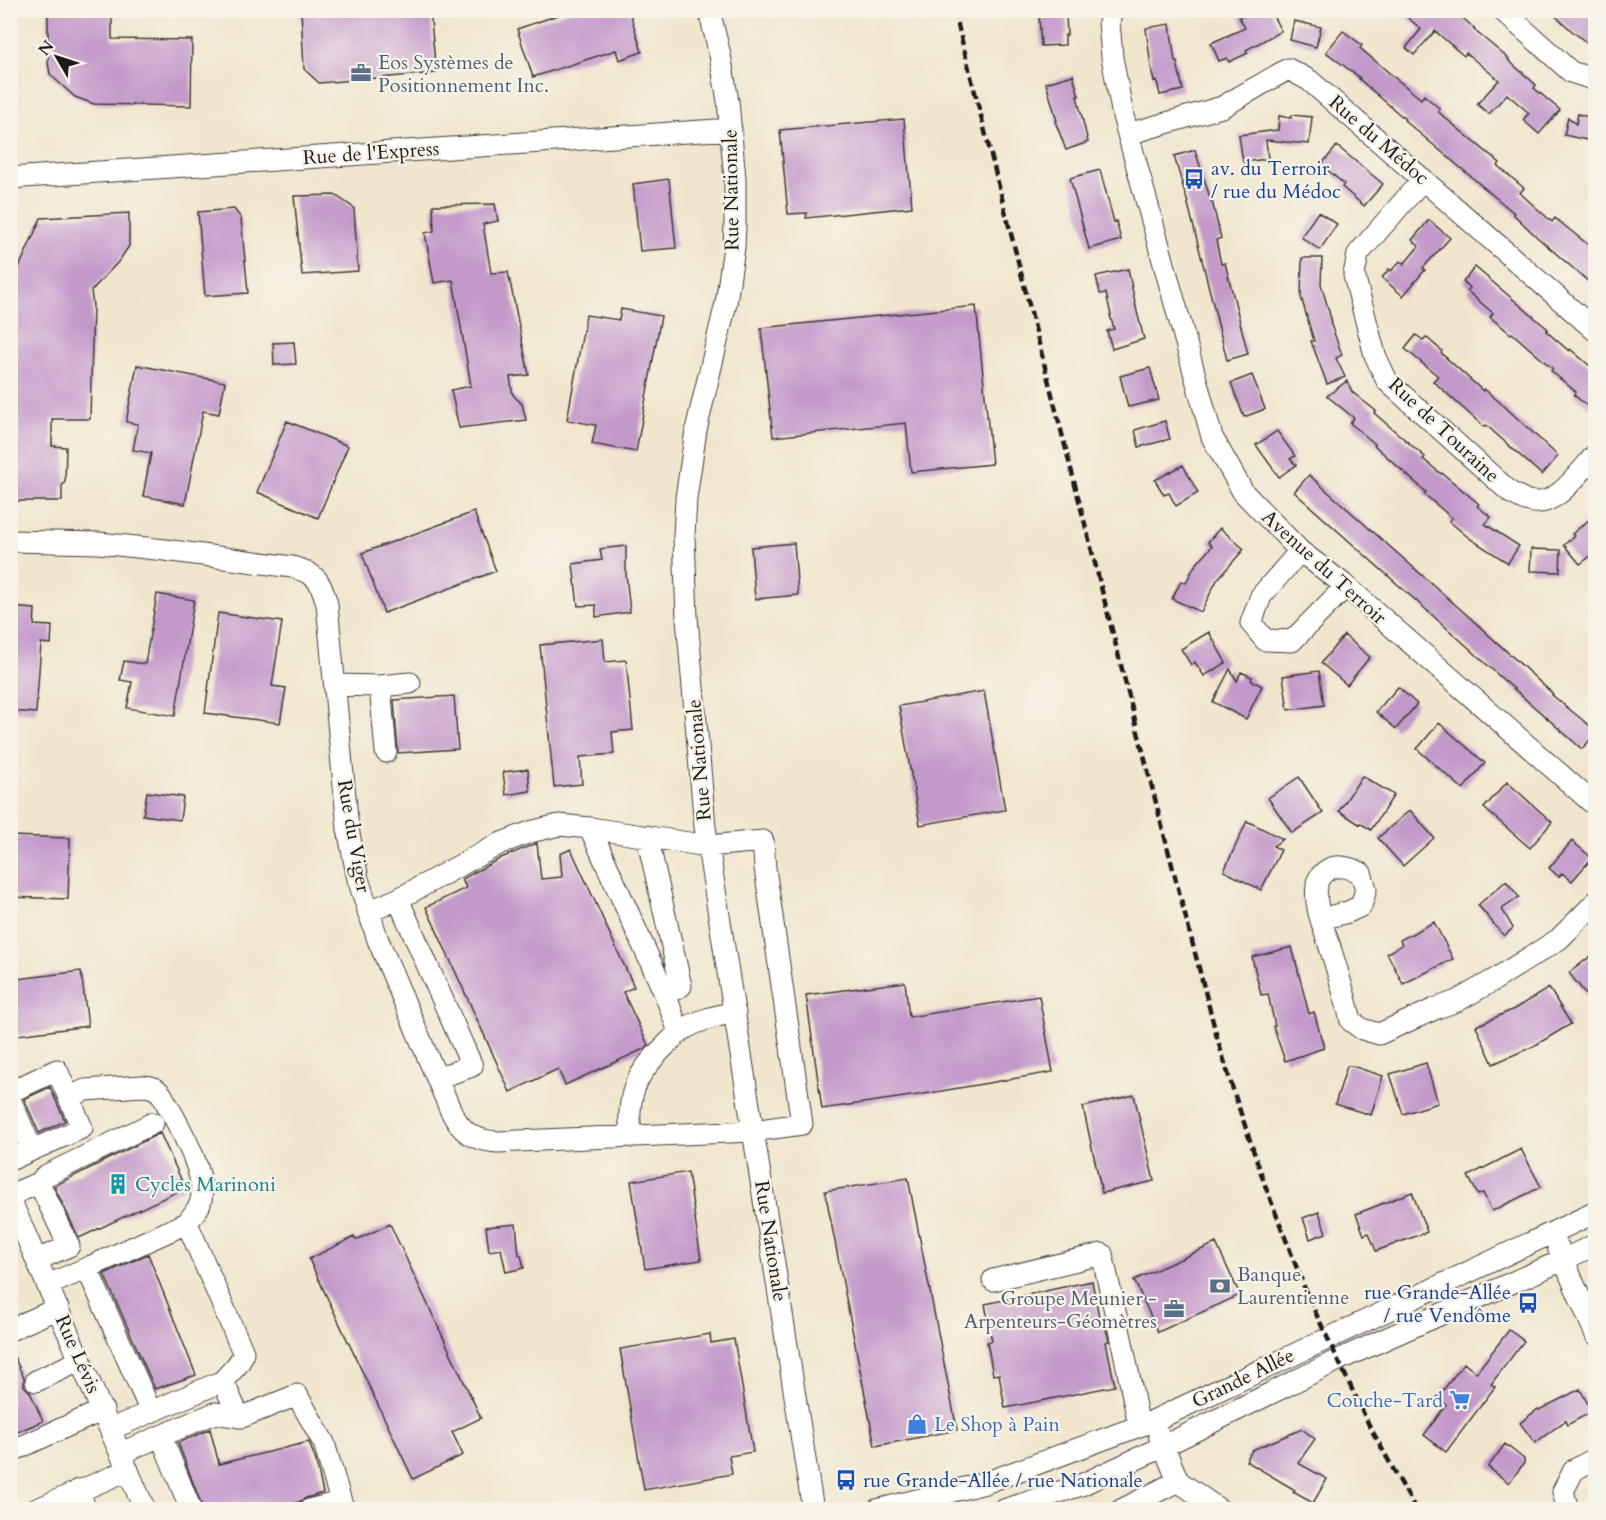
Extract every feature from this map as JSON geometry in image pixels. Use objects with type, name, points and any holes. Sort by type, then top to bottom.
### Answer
[{"type":"street","name":"Rue Nationale","points":[[709,10],[720,55],[731,129],[735,195],[734,247],[722,326],[696,430],[686,498],[684,536],[688,627],[708,846],[813,1509]]},
{"type":"street","name":"Avenue du Terroir","points":[[1112,10],[1109,22],[1112,57],[1123,116],[1212,437],[1243,492],[1300,551],[1346,586],[1592,796]]},
{"type":"street","points":[[1502,10],[1571,72],[1596,80]]},
{"type":"street","name":"Rue du Médoc","points":[[1128,134],[1222,107],[1288,69],[1309,80],[1596,330]]},
{"type":"street","name":"Rue de l'Express","points":[[10,178],[731,129]]},
{"type":"street","name":"Rue de Touraine","points":[[1423,179],[1358,254],[1354,275],[1375,355],[1387,381],[1511,493],[1530,502],[1548,500],[1563,491],[1596,454]]},
{"type":"street","name":"Rue du Viger","points":[[10,541],[107,544],[165,550],[292,567],[313,575],[319,581],[327,604],[348,829],[356,870],[378,940],[454,1118],[468,1134],[477,1138],[497,1142],[631,1137],[753,1131],[802,1124],[766,880],[763,841],[708,846]]},
{"type":"street","points":[[1300,551],[1261,596],[1251,623],[1265,640],[1292,641],[1346,586]]},
{"type":"street","points":[[334,685],[380,686],[410,683]]},
{"type":"street","points":[[380,686],[386,752]]},
{"type":"street","points":[[368,912],[398,899],[499,844],[530,832],[559,825],[708,846]]},
{"type":"street","points":[[590,828],[665,994],[679,1032]]},
{"type":"street","points":[[647,836],[681,986],[665,994]]},
{"type":"street","points":[[398,899],[472,1066],[436,1078]]},
{"type":"street","points":[[1321,919],[1351,1020],[1362,1029],[1379,1034],[1458,1001],[1494,980],[1559,939],[1596,902]]},
{"type":"street","points":[[631,1137],[629,1110],[635,1084],[653,1059],[679,1032],[704,1020],[735,1012]]},
{"type":"street","points":[[10,1092],[57,1070],[82,1128],[10,1160]]},
{"type":"street","points":[[48,1285],[187,1224],[200,1205],[200,1179],[189,1146],[162,1095],[156,1089],[142,1086],[85,1090],[69,1098]]},
{"type":"street","points":[[10,1099],[32,1150]]},
{"type":"street","points":[[10,1197],[39,1183],[45,1176],[153,1123]]},
{"type":"street","points":[[37,1260],[69,1246],[39,1183]]},
{"type":"street","name":"Rue Lévis","points":[[10,1197],[145,1509]]},
{"type":"street","name":"Grande Allée","points":[[877,1509],[985,1483],[1146,1424],[1596,1212]]},
{"type":"street","points":[[10,1452],[107,1420],[151,1412],[223,1381],[239,1363],[243,1352],[187,1224]]},
{"type":"street","points":[[1552,1233],[1596,1335]]},
{"type":"street","name":"Grande Allée","points":[[1004,1509],[1034,1504],[1081,1485],[1338,1360],[1596,1244]]},
{"type":"street","points":[[993,1280],[1102,1254],[1123,1347],[1146,1424],[1164,1446],[1178,1481],[1220,1509]]},
{"type":"street","points":[[87,1268],[151,1412]]},
{"type":"street","points":[[10,1330],[58,1308]]},
{"type":"street","points":[[36,1381],[81,1360]]},
{"type":"street","points":[[223,1381],[239,1417]]},
{"type":"street","points":[[35,1509],[82,1500],[124,1462],[161,1436],[215,1413],[242,1417],[297,1395],[324,1443],[343,1506],[309,1509]]},
{"type":"street","points":[[161,1436],[191,1509]]},
{"type":"street","points":[[1565,1500],[1574,1470],[1596,1458]]},
{"type":"street","points":[[1014,1473],[1034,1504]]},
{"type":"street","points":[[1121,1509],[1178,1481]]},
{"type":"building","points":[[48,10],[112,10],[112,39],[192,40],[191,106],[94,104],[75,97],[50,74]]},
{"type":"building","points":[[301,10],[430,10],[436,73],[319,83],[304,69]]},
{"type":"building","points":[[573,10],[629,10],[642,52],[619,60],[616,50],[533,77],[517,29]]},
{"type":"building","points":[[1252,10],[1270,10],[1281,31],[1246,50],[1248,53],[1229,62],[1227,58],[1219,61],[1211,43],[1245,28],[1239,17]]},
{"type":"building","points":[[1399,10],[1454,10],[1509,59],[1536,85],[1534,88],[1560,110],[1539,134],[1523,120],[1529,113],[1507,94],[1489,114],[1477,104],[1499,80],[1466,53],[1464,56],[1435,31],[1414,55],[1406,48],[1421,29]]},
{"type":"building","points":[[1549,10],[1596,10],[1596,50],[1572,31]]},
{"type":"building","points":[[1066,14],[1065,45],[1041,46],[1039,16]]},
{"type":"building","points":[[1294,21],[1321,27],[1316,47],[1290,40]]},
{"type":"building","points":[[1170,24],[1175,62],[1177,62],[1183,90],[1160,95],[1157,81],[1154,82],[1146,28]]},
{"type":"building","points":[[1343,31],[1362,45],[1360,48],[1421,99],[1424,95],[1440,109],[1438,111],[1444,117],[1500,163],[1498,166],[1524,188],[1520,193],[1552,222],[1555,218],[1596,251],[1596,288],[1538,238],[1514,213],[1404,120],[1360,78],[1326,52]]},
{"type":"building","points":[[1073,75],[1088,142],[1066,150],[1055,121],[1057,121],[1046,83]]},
{"type":"building","points":[[1578,114],[1596,119],[1593,138],[1596,142],[1564,135],[1568,117],[1576,124]]},
{"type":"building","points":[[1292,115],[1312,117],[1309,144],[1266,140],[1268,159],[1243,162],[1239,135],[1278,130],[1279,116],[1291,118]]},
{"type":"building","points":[[904,119],[912,207],[806,218],[807,213],[788,214],[780,130]]},
{"type":"building","points":[[1337,146],[1383,184],[1364,206],[1342,187],[1344,184],[1321,165]]},
{"type":"building","points":[[1195,150],[1212,201],[1221,238],[1216,240],[1221,264],[1225,263],[1248,354],[1227,360],[1174,156]]},
{"type":"building","points":[[1100,170],[1121,240],[1089,249],[1070,178]]},
{"type":"building","points":[[669,179],[676,248],[640,251],[633,184]]},
{"type":"building","points":[[335,195],[354,208],[358,271],[302,275],[294,196]]},
{"type":"building","points":[[495,204],[498,221],[483,224],[491,273],[508,272],[529,375],[510,377],[513,395],[522,404],[526,420],[459,428],[451,390],[471,386],[453,280],[434,283],[425,233],[434,231],[433,205]]},
{"type":"building","points":[[234,209],[241,218],[248,293],[205,296],[198,212]]},
{"type":"building","points":[[1318,212],[1337,224],[1320,250],[1301,237]]},
{"type":"building","points":[[129,213],[129,246],[119,261],[91,291],[93,306],[90,419],[52,419],[52,446],[66,447],[62,501],[10,501],[10,288],[41,218]]},
{"type":"building","points":[[1429,220],[1450,238],[1423,268],[1425,270],[1403,296],[1382,278],[1400,261],[1404,264],[1419,246],[1412,240]]},
{"type":"building","points":[[1302,258],[1322,258],[1321,284],[1332,322],[1330,322],[1342,355],[1336,358],[1345,377],[1327,384],[1311,341],[1314,341],[1301,297]]},
{"type":"building","points":[[1475,267],[1548,329],[1546,331],[1569,351],[1570,349],[1596,371],[1596,413],[1574,395],[1576,392],[1551,371],[1553,369],[1490,317],[1493,313],[1467,291],[1470,288],[1463,282]]},
{"type":"building","points":[[1128,269],[1144,339],[1112,349],[1107,331],[1114,329],[1111,315],[1106,293],[1100,294],[1096,276]]},
{"type":"building","points":[[976,306],[992,464],[911,472],[906,423],[773,437],[761,328]]},
{"type":"building","points":[[621,309],[661,316],[636,452],[592,444],[596,425],[567,420],[586,315],[619,320]]},
{"type":"building","points":[[1416,335],[1423,340],[1426,337],[1483,391],[1484,389],[1503,405],[1558,456],[1542,475],[1433,381],[1438,376],[1405,349]]},
{"type":"building","points":[[294,342],[296,364],[274,365],[273,343]]},
{"type":"building","points":[[137,365],[225,382],[219,414],[203,411],[185,504],[143,496],[151,453],[133,450],[138,424],[126,422]]},
{"type":"building","points":[[1150,368],[1159,400],[1128,407],[1120,376]]},
{"type":"building","points":[[1252,375],[1265,409],[1244,417],[1231,383]]},
{"type":"building","points":[[1347,381],[1352,392],[1425,457],[1423,459],[1479,504],[1477,506],[1491,517],[1485,524],[1519,546],[1508,563],[1469,538],[1449,521],[1452,518],[1424,494],[1426,492],[1350,423],[1354,418],[1327,396]]},
{"type":"building","points":[[287,421],[348,446],[318,518],[257,492]]},
{"type":"building","points":[[1165,421],[1170,439],[1139,447],[1135,430]]},
{"type":"building","points":[[1277,431],[1295,456],[1290,459],[1296,465],[1279,477],[1256,445]]},
{"type":"building","points":[[1183,465],[1198,493],[1176,506],[1169,493],[1164,495],[1155,480]]},
{"type":"building","points":[[1309,475],[1467,615],[1552,695],[1596,731],[1582,749],[1294,492]]},
{"type":"building","points":[[474,512],[496,571],[384,613],[362,553]]},
{"type":"building","points":[[1596,514],[1596,552],[1580,564],[1564,545],[1574,536],[1572,534]]},
{"type":"building","points":[[1220,528],[1244,549],[1217,580],[1201,612],[1172,599],[1181,581],[1186,583],[1194,567],[1212,546],[1208,542]]},
{"type":"building","points":[[794,543],[798,595],[755,599],[751,547]]},
{"type":"building","points":[[626,546],[630,612],[596,617],[596,605],[578,606],[573,564],[602,560],[600,549]]},
{"type":"building","points":[[1531,549],[1561,550],[1560,572],[1530,571]]},
{"type":"building","points":[[157,594],[194,600],[175,716],[127,708],[132,682],[120,680],[124,661],[145,664]]},
{"type":"building","points":[[10,607],[35,609],[34,625],[52,626],[51,644],[41,643],[36,713],[10,711]]},
{"type":"building","points":[[218,613],[282,622],[272,686],[286,688],[280,723],[205,713]]},
{"type":"building","points":[[1209,632],[1226,663],[1204,676],[1195,662],[1191,665],[1181,649]]},
{"type":"building","points":[[1344,635],[1370,657],[1347,685],[1321,663]]},
{"type":"building","points":[[603,639],[605,662],[626,660],[633,730],[612,732],[614,754],[580,757],[582,784],[554,787],[540,645]]},
{"type":"building","points":[[1230,669],[1237,681],[1241,672],[1252,677],[1251,680],[1262,686],[1246,719],[1213,702]]},
{"type":"building","points":[[1319,671],[1324,705],[1288,710],[1283,676]]},
{"type":"building","points":[[1398,687],[1417,704],[1396,729],[1376,712]]},
{"type":"building","points":[[984,691],[1005,810],[920,825],[899,706]]},
{"type":"building","points":[[454,696],[458,749],[398,753],[394,700]]},
{"type":"building","points":[[1439,723],[1485,763],[1463,789],[1417,749]]},
{"type":"building","points":[[528,769],[530,791],[506,795],[503,772]]},
{"type":"building","points":[[1362,776],[1394,795],[1371,830],[1339,811]]},
{"type":"building","points":[[1299,777],[1323,813],[1292,833],[1268,798]]},
{"type":"building","points":[[1507,782],[1552,822],[1530,848],[1484,808]]},
{"type":"building","points":[[147,792],[183,797],[180,820],[143,815]]},
{"type":"building","points":[[1410,810],[1434,838],[1403,866],[1378,838]]},
{"type":"building","points":[[1247,821],[1283,839],[1273,846],[1281,850],[1261,890],[1224,871]]},
{"type":"building","points":[[10,836],[70,838],[68,899],[10,897]]},
{"type":"building","points":[[1572,841],[1592,858],[1572,881],[1562,873],[1559,877],[1549,868]]},
{"type":"building","points":[[537,843],[541,879],[562,877],[560,854],[571,849],[634,987],[623,992],[648,1045],[646,1048],[565,1085],[558,1069],[510,1092],[426,907],[466,888],[462,879],[501,858]]},
{"type":"building","points":[[1506,881],[1519,897],[1502,909],[1513,928],[1504,936],[1478,905]]},
{"type":"building","points":[[1434,922],[1453,959],[1403,984],[1387,953],[1402,945],[1400,940]]},
{"type":"building","points":[[1292,947],[1309,1014],[1314,1012],[1324,1048],[1285,1061],[1273,1026],[1275,1026],[1268,994],[1261,995],[1252,957]]},
{"type":"building","points":[[1596,952],[1596,1007],[1569,973]]},
{"type":"building","points":[[81,971],[88,1026],[10,1036],[10,980]]},
{"type":"building","points":[[905,982],[909,1017],[1039,996],[1053,1072],[822,1109],[806,995]]},
{"type":"building","points":[[1549,988],[1571,1024],[1534,1046],[1493,1064],[1476,1026],[1514,1009]]},
{"type":"building","points":[[1426,1063],[1438,1103],[1403,1114],[1390,1074]]},
{"type":"building","points":[[1347,1066],[1383,1076],[1371,1115],[1335,1104]]},
{"type":"building","points":[[50,1087],[65,1121],[39,1133],[24,1099]]},
{"type":"building","points":[[1134,1095],[1154,1181],[1102,1193],[1083,1107]]},
{"type":"building","name":"Cycles Marinoni","points":[[160,1133],[185,1188],[79,1238],[54,1186]]},
{"type":"building","points":[[1521,1149],[1541,1187],[1492,1211],[1483,1193],[1478,1195],[1468,1176]]},
{"type":"building","points":[[688,1172],[701,1260],[645,1269],[631,1181]]},
{"type":"building","points":[[908,1178],[957,1430],[875,1446],[825,1191]]},
{"type":"building","points":[[1412,1192],[1427,1232],[1376,1251],[1369,1233],[1364,1235],[1356,1214]]},
{"type":"building","points":[[1319,1212],[1326,1233],[1310,1239],[1303,1218]]},
{"type":"building","points":[[390,1224],[481,1418],[452,1432],[463,1455],[413,1479],[309,1259],[354,1237],[356,1240]]},
{"type":"building","points":[[516,1224],[519,1255],[521,1255],[524,1268],[506,1272],[501,1249],[489,1251],[486,1227]]},
{"type":"building","points":[[1216,1243],[1240,1295],[1158,1332],[1134,1280]]},
{"type":"building","points":[[148,1254],[196,1375],[155,1389],[104,1274]]},
{"type":"building","points":[[1092,1281],[1100,1322],[1104,1321],[1109,1341],[1106,1342],[1115,1386],[1005,1408],[999,1374],[993,1375],[987,1342],[992,1341],[985,1304]]},
{"type":"building","points":[[1509,1330],[1524,1341],[1491,1384],[1495,1387],[1446,1452],[1424,1435],[1446,1405],[1437,1398],[1464,1363],[1476,1373]]},
{"type":"building","points":[[710,1334],[711,1343],[734,1339],[753,1452],[729,1456],[732,1474],[644,1490],[620,1349]]},
{"type":"building","points":[[10,1348],[24,1378],[24,1386],[30,1392],[43,1421],[10,1435]]},
{"type":"building","points":[[1580,1389],[1592,1412],[1567,1425],[1565,1421],[1535,1443],[1520,1423],[1538,1409]]},
{"type":"building","points":[[210,1429],[219,1464],[309,1442],[323,1493],[299,1502],[268,1509],[203,1509],[178,1443]]},
{"type":"building","points":[[1302,1429],[1315,1439],[1298,1463],[1327,1479],[1313,1503],[1246,1461],[1252,1450]]},
{"type":"building","points":[[1505,1444],[1524,1459],[1524,1463],[1509,1483],[1488,1467]]},
{"type":"railway","points":[[954,10],[1218,1041],[1266,1188],[1308,1297],[1370,1427],[1416,1510]]},
{"type":"place","name":"Eos Systèmes de Positionnement Inc.","points":[[361,73]]},
{"type":"place","name":"av. du Terroir / rue du Médoc","points":[[1194,179]]},
{"type":"place","name":"Cycles Marinoni","points":[[118,1184]]},
{"type":"place","name":"Banque Laurentienne","points":[[1220,1286]]},
{"type":"place","name":"rue Grande-Allée / rue Vendôme","points":[[1528,1303]]},
{"type":"place","name":"Groupe Meunier - Arpenteurs-Géomètres","points":[[1174,1309]]},
{"type":"place","name":"Couche-Tard","points":[[1460,1400]]},
{"type":"place","name":"Le Shop à Pain","points":[[917,1424]]},
{"type":"place","name":"rue Grande-Allée / rue Nationale","points":[[846,1480]]}]
